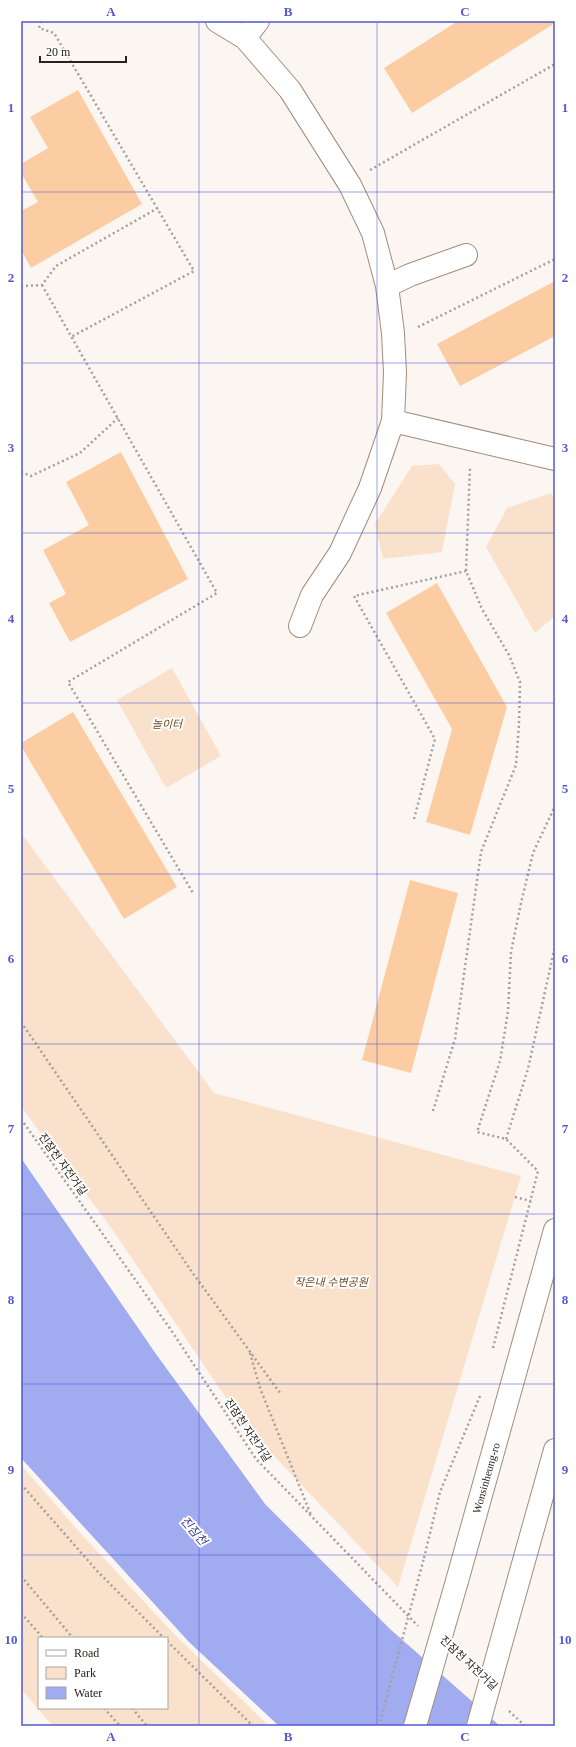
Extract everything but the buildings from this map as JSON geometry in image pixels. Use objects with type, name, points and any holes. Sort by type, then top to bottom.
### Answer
[{"type":"street","points":[[217,21],[251,30],[290,90],[350,185],[373,233],[387,286],[394,341],[395,373],[393,421],[370,488],[340,553],[312,596],[300,626]]},
{"type":"street","points":[[387,286],[410,275],[466,255]]},
{"type":"street","points":[[393,421],[555,459]]},
{"type":"street","name":"Wonsinheung-ro","points":[[414,1726],[457,1581],[553,1243]]},
{"type":"street","points":[[478,1726],[555,1450]]},
{"type":"path","points":[[41,21],[39,28],[54,33],[194,271],[71,337]]},
{"type":"path","points":[[370,170],[555,64]]},
{"type":"path","points":[[42,285],[56,266],[158,208]]},
{"type":"path","points":[[417,328],[555,259]]},
{"type":"path","points":[[21,286],[42,285]]},
{"type":"path","points":[[42,285],[217,593],[68,682],[193,893]]},
{"type":"path","points":[[21,472],[32,476],[80,453],[118,418]]},
{"type":"path","points":[[432,1111],[455,1039],[481,852],[516,765],[518,737],[520,682],[509,655],[482,609],[466,571],[470,468]]},
{"type":"path","points":[[414,819],[435,739],[354,596],[466,571]]},
{"type":"path","points":[[492,1353],[538,1172],[506,1139],[477,1132],[500,1061],[508,1011],[511,952],[525,889],[534,852],[555,806]]},
{"type":"path","points":[[506,1139],[528,1070],[555,946]]},
{"type":"path","points":[[21,1022],[192,1272],[280,1393]]},
{"type":"path","name":"진잠천 자전거길","points":[[21,1119],[171,1330],[256,1459],[420,1628]]},
{"type":"path","points":[[515,1197],[531,1201]]},
{"type":"path","points":[[249,1351],[260,1388],[312,1517]]},
{"type":"path","points":[[379,1726],[440,1492],[482,1390]]},
{"type":"path","points":[[21,1484],[98,1572],[163,1637]]},
{"type":"path","points":[[21,1576],[72,1637]]},
{"type":"path","points":[[21,1613],[42,1637]]},
{"type":"path","points":[[168,1642],[253,1726]]},
{"type":"path","points":[[105,1709],[120,1726]]},
{"type":"path","points":[[133,1709],[147,1726]]},
{"type":"path","points":[[507,1709],[525,1726]]},
{"type":"green space","points":[[439,464],[455,484],[442,552],[383,559],[375,524],[412,466]]},
{"type":"green space","points":[[551,493],[555,499],[555,616],[535,633],[486,547],[507,508]]},
{"type":"green space","name":"놀이터","points":[[172,668],[221,756],[166,788],[117,700]]},
{"type":"green space","name":"작은내 수변공원","points":[[21,833],[214,1093],[521,1176],[398,1587],[243,1423],[112,1229],[21,1107]]},
{"type":"green space","points":[[21,1465],[82,1535],[177,1637],[269,1726],[53,1726],[38,1709],[168,1709],[168,1637],[38,1637],[38,1709],[21,1689]]},
{"type":"water","name":"진잠천","points":[[21,1158],[156,1354],[265,1504],[390,1629],[500,1726],[279,1726],[189,1642],[21,1458]]}]
